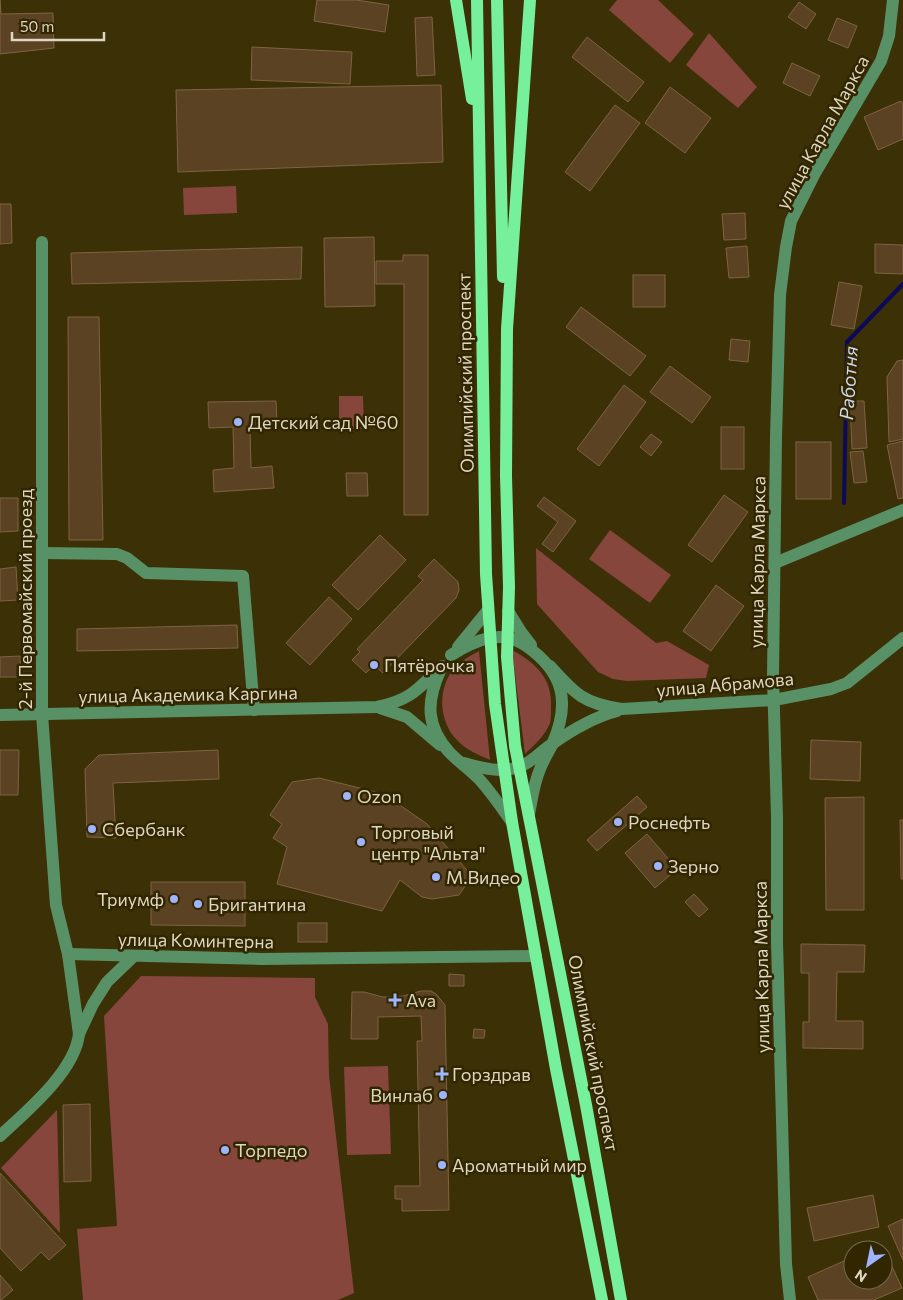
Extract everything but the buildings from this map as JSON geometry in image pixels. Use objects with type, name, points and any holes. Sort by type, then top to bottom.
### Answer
[{"type":"main road","points":[[456,0],[479,136]]},
{"type":"main road","points":[[477,0],[479,136]]},
{"type":"main road","points":[[497,0],[502,252],[507,329]]},
{"type":"main road","points":[[507,329],[530,0]]},
{"type":"main road","name":"Олимпийский проспект","points":[[479,136],[488,610],[495,704],[512,822],[536,956],[602,1300]]},
{"type":"main road","name":"Олимпийский проспект","points":[[507,329],[506,476],[508,611],[506,637],[515,746],[586,1105],[621,1300]]},
{"type":"street","name":"улица Карла Маркса","points":[[790,1300],[786,1264],[778,976],[774,700],[780,295],[791,221],[801,200],[881,61],[889,36],[894,0]]},
{"type":"street","name":"2-й Первомайский проезд","points":[[42,242],[42,714],[56,905],[68,954]]},
{"type":"street","points":[[775,564],[903,510]]},
{"type":"street","points":[[42,553],[117,554],[127,558],[146,573],[243,576],[254,710]]},
{"type":"street","name":"Олимпийский проспект","points":[[488,610],[442,666],[434,684],[430,703],[431,722],[438,737],[450,753],[494,797],[512,822]]},
{"type":"street","name":"Олимпийский проспект","points":[[508,611],[537,653],[550,666],[560,688],[562,708],[560,723],[539,769],[529,814]]},
{"type":"street","name":"Олимпийский проспект","points":[[451,655],[470,644],[490,637],[506,637],[519,641],[537,653]]},
{"type":"street","name":"улица Абрамова","points":[[622,709],[774,700],[831,690],[848,683],[903,638]]},
{"type":"street","points":[[377,707],[404,700],[442,666]]},
{"type":"street","points":[[550,666],[572,691],[587,701],[603,707],[622,709]]},
{"type":"street","points":[[377,707],[407,717],[450,753]]},
{"type":"street","name":"улица Академика Каргина","points":[[0,715],[377,707]]},
{"type":"street","points":[[552,744],[605,714],[622,709]]},
{"type":"street","name":"Олимпийский проспект","points":[[461,762],[486,770],[519,767],[529,762],[552,744]]},
{"type":"street","points":[[0,1136],[62,1074],[78,1042],[79,1034],[68,954]]},
{"type":"street","name":"улица Коминтерна","points":[[68,954],[260,960],[536,956]]},
{"type":"street","points":[[79,1034],[93,1004],[107,982],[134,956]]},
{"type":"shaded area","points":[[617,0],[658,0],[694,34],[670,63],[609,10]]},
{"type":"shaded area","points":[[709,33],[757,87],[738,108],[686,65]]},
{"type":"shaded area","points":[[236,186],[237,213],[184,215],[183,188]]},
{"type":"shaded area","points":[[339,396],[363,396],[364,429],[339,429]]},
{"type":"shaded area","points":[[610,530],[671,575],[650,603],[589,559]]},
{"type":"shaded area","points":[[536,548],[656,643],[667,641],[709,665],[706,678],[627,681],[613,679],[598,672],[537,604]]},
{"type":"shaded area","points":[[512,650],[528,660],[541,673],[546,680],[551,698],[551,720],[548,728],[525,754]]},
{"type":"shaded area","points":[[479,651],[490,760],[461,744],[451,732],[443,714],[443,693],[445,683],[450,674],[456,666]]},
{"type":"shaded area","name":"Торпедо","points":[[141,976],[315,978],[315,997],[328,1024],[329,1075],[354,1293],[338,1300],[83,1300],[77,1229],[117,1226],[104,1016]]},
{"type":"shaded area","points":[[388,1066],[391,1154],[347,1155],[344,1067]]},
{"type":"shaded area","points":[[57,1110],[60,1233],[1,1168]]},
{"type":"waterway","name":"Работня","points":[[844,503],[847,342],[903,284]]},
{"type":"place","name":"Детский сад №60","points":[[238,422]]},
{"type":"place","name":"Пятёрочка","points":[[374,665]]},
{"type":"place","name":"Ozon","points":[[347,796]]},
{"type":"place","name":"Роснефть","points":[[618,822]]},
{"type":"place","name":"Сбербанк","points":[[92,829]]},
{"type":"place","name":"Торговый центр \"Альта\"","points":[[361,842]]},
{"type":"place","name":"Зерно","points":[[658,866]]},
{"type":"place","name":"М.Видео","points":[[436,877]]},
{"type":"place","name":"Триумф","points":[[174,899]]},
{"type":"place","name":"Бригантина","points":[[198,904]]},
{"type":"place","name":"Ava","points":[[395,1000]]},
{"type":"place","name":"Горздрав","points":[[442,1074]]},
{"type":"place","name":"Винлаб","points":[[443,1095]]},
{"type":"place","name":"Торпедо","points":[[225,1150]]},
{"type":"place","name":"Ароматный мир","points":[[442,1165]]}]
